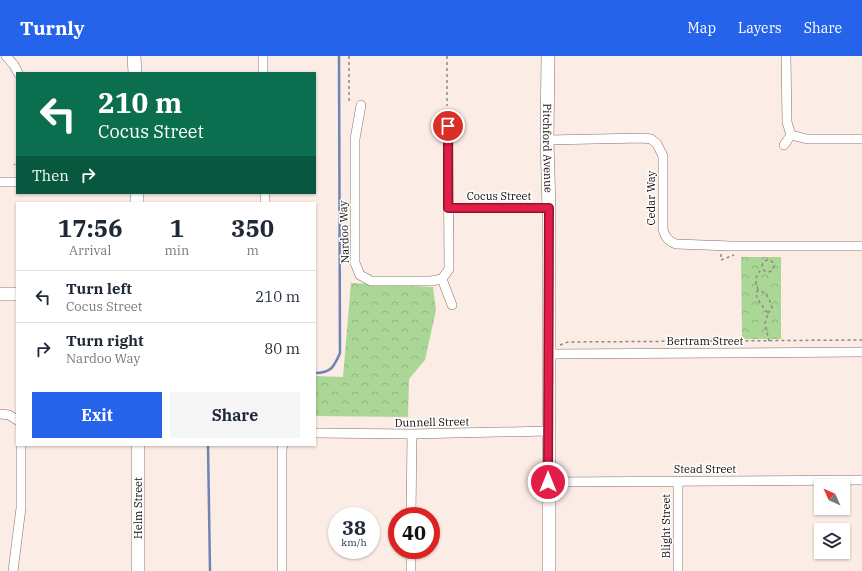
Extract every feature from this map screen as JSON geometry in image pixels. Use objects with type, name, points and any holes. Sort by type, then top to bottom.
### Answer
[{"type":"street","points":[[6,56],[14,65],[18,72]]},
{"type":"street","points":[[263,56],[264,72]]},
{"type":"street","points":[[784,146],[791,135],[787,122],[786,56]]},
{"type":"street","name":"Pitchford Avenue","points":[[547,58],[547,140],[554,354],[548,431],[549,571]]},
{"type":"street","name":"Nardoo Way","points":[[361,105],[355,139],[355,262],[360,275],[371,281],[431,281],[442,279]]},
{"type":"street","points":[[448,114],[449,269],[442,279],[452,304]]},
{"type":"street","points":[[791,135],[807,139],[862,139]]},
{"type":"street","name":"Cedar Way","points":[[547,140],[643,138],[651,139],[657,144],[663,156],[663,229],[664,236],[669,242],[676,244],[862,246]]},
{"type":"street","points":[[0,182],[16,182]]},
{"type":"street","name":"Cocus Street","points":[[448,208],[549,208]]},
{"type":"street","points":[[0,294],[16,294]]},
{"type":"street","name":"Bertram Street","points":[[554,354],[862,352]]},
{"type":"street","points":[[0,414],[9,414],[16,419]]},
{"type":"street","name":"Dunnell Street","points":[[316,433],[412,434],[548,431]]},
{"type":"street","points":[[411,507],[412,434]]},
{"type":"street","points":[[13,571],[21,508],[21,446]]},
{"type":"street","name":"Helm Street","points":[[138,446],[138,571]]},
{"type":"street","points":[[282,571],[283,446]]},
{"type":"street","name":"Stead Street","points":[[548,482],[862,480]]},
{"type":"street","name":"Blight Street","points":[[678,481],[678,571]]},
{"type":"street","points":[[411,559],[411,571]]},
{"type":"path","points":[[349,56],[350,102]]},
{"type":"path","points":[[447,56],[448,114]]},
{"type":"path","points":[[764,256],[766,260]]},
{"type":"path","points":[[766,260],[762,265],[762,269],[757,274],[756,280],[759,290],[763,292],[769,300],[772,308],[768,312],[765,323],[769,341]]},
{"type":"path","points":[[762,269],[766,272],[770,272],[774,268],[773,262],[766,260]]},
{"type":"path","points":[[759,290],[756,292],[756,297],[768,312]]},
{"type":"path","points":[[554,354],[562,343],[568,342],[862,340]]},
{"type":"green space","points":[[741,257],[781,257],[781,339],[742,339]]},
{"type":"green space","points":[[351,283],[433,287],[436,310],[425,360],[409,379],[408,417],[316,416],[316,376],[343,377]]},
{"type":"waterway","points":[[316,373],[325,372],[331,368],[336,362],[340,353],[339,56]]},
{"type":"waterway","points":[[208,446],[210,571]]},
{"type":"route","points":[[448,126],[448,208],[549,208],[548,482]]}]
